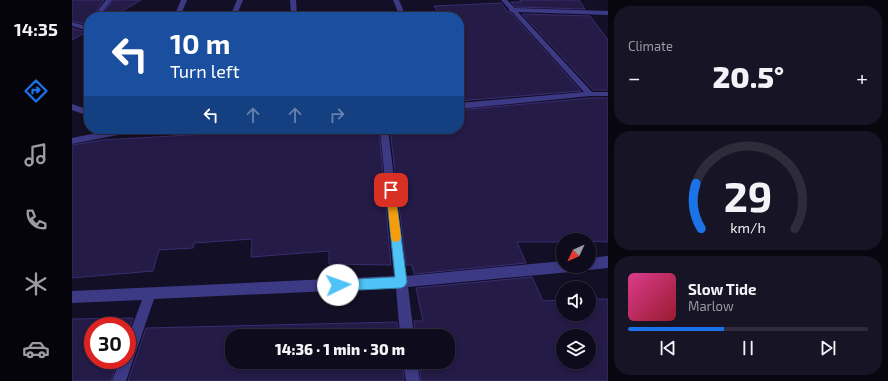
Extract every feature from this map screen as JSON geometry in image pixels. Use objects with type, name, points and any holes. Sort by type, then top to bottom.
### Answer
[{"type":"street","points":[[100,12],[109,0]]},
{"type":"street","points":[[179,12],[184,0]]},
{"type":"street","points":[[235,12],[240,0]]},
{"type":"street","points":[[293,0],[294,12]]},
{"type":"street","points":[[396,0],[401,12]]},
{"type":"street","points":[[504,0],[511,10],[590,94]]},
{"type":"street","points":[[511,10],[608,13]]},
{"type":"street","points":[[72,24],[84,27]]},
{"type":"street","points":[[464,106],[590,94],[608,94]]},
{"type":"street","points":[[72,107],[84,111]]},
{"type":"street","points":[[72,141],[108,134]]},
{"type":"street","points":[[385,134],[406,329]]},
{"type":"street","points":[[596,263],[608,262]]},
{"type":"street","points":[[72,297],[401,282],[556,267]]},
{"type":"street","points":[[136,334],[150,294]]},
{"type":"street","points":[[119,381],[124,369]]},
{"type":"street","points":[[411,369],[413,381]]},
{"type":"building","points":[[72,0],[104,0],[96,12],[84,12],[84,24],[72,21]]},
{"type":"building","points":[[113,0],[141,0],[121,12],[105,12]]},
{"type":"building","points":[[520,0],[579,0],[585,9],[516,7],[511,2],[521,2]]},
{"type":"building","points":[[501,3],[581,91],[464,101],[464,12],[438,12],[434,6]]},
{"type":"building","points":[[522,14],[590,16],[608,40],[608,90],[593,90]]},
{"type":"building","points":[[72,28],[84,31],[84,33],[72,40]]},
{"type":"building","points":[[590,98],[608,98],[608,242],[596,241],[596,233],[556,233],[556,242],[517,242],[526,263],[414,274],[412,265],[406,265],[391,134],[464,134],[464,110]]},
{"type":"building","points":[[207,134],[379,134],[391,265],[329,264],[329,251],[251,257],[252,239],[194,243],[193,248],[159,250],[153,271],[72,278],[72,145],[102,140]]},
{"type":"building","points":[[532,277],[543,301],[556,300],[556,321],[596,321],[596,299],[608,299],[608,381],[421,381],[420,369],[455,369],[455,329],[415,329],[414,321],[423,321],[416,288]]},
{"type":"building","points":[[72,319],[84,319],[84,369],[115,369],[111,381],[72,381]]},
{"type":"building","points":[[397,322],[398,329],[225,329],[225,369],[403,369],[404,381],[128,381],[132,369],[136,369],[136,357],[146,328]]},
{"type":"slow traffic","points":[[392,207],[396,237]]},
{"type":"route","points":[[338,285],[401,282],[391,190]]}]
